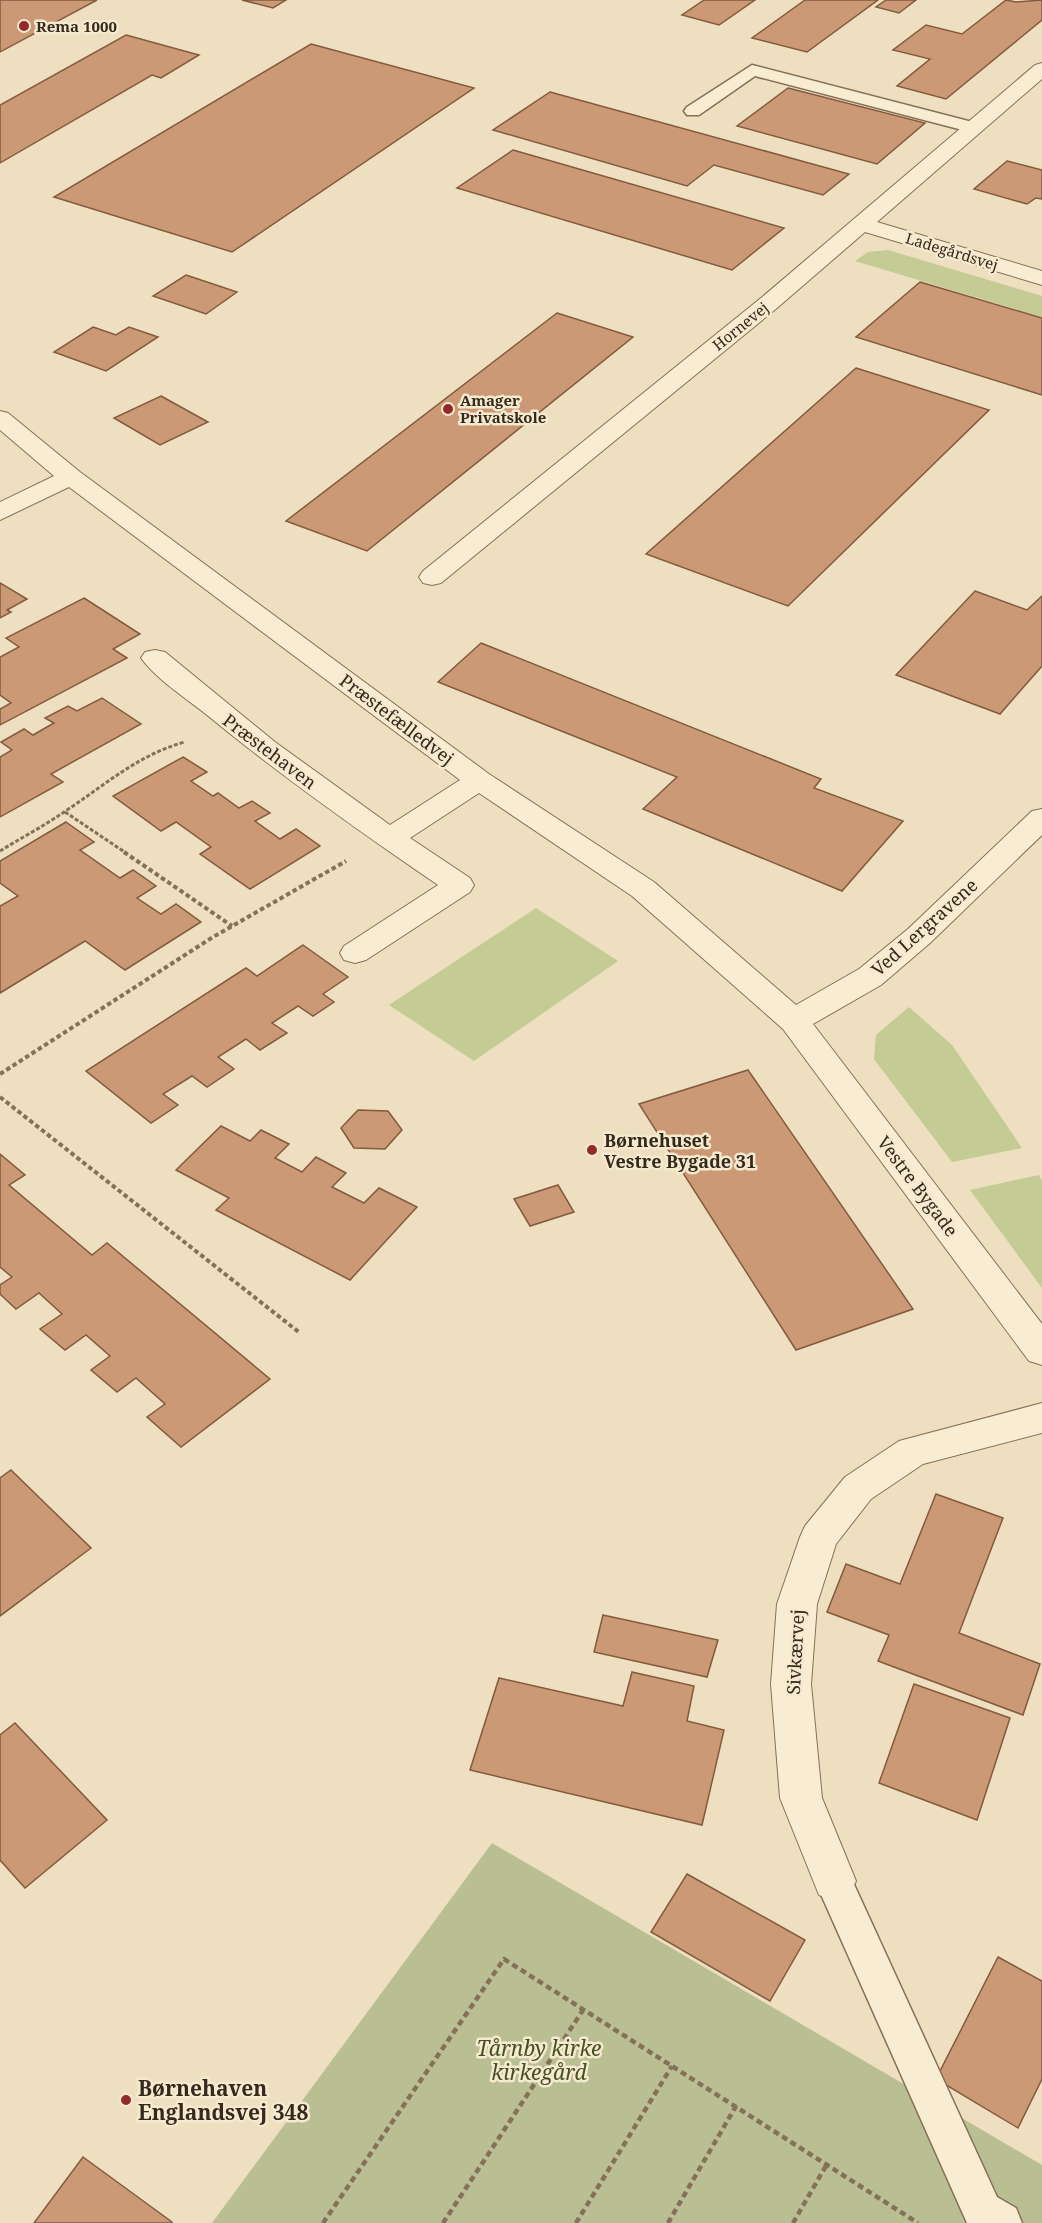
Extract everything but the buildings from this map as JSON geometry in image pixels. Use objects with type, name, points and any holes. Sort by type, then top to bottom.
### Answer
[{"type":"street","name":"Hornevej","points":[[432,577],[862,225],[1042,69]]},
{"type":"street","name":"Ladegårdsvej","points":[[862,225],[1042,278]]},
{"type":"street","name":"Præstefælledvej","points":[[0,418],[71,477],[479,780],[643,890],[794,1020]]},
{"type":"street","points":[[0,513],[71,477]]},
{"type":"street","name":"Præstehaven","points":[[155,658],[235,727],[389,839],[459,885],[355,952]]},
{"type":"street","points":[[389,839],[479,780]]},
{"type":"street","name":"Ved Lergravene","points":[[794,1020],[870,976],[919,936],[1042,818]]},
{"type":"street","name":"Vestre Bygade","points":[[794,1020],[1042,1351]]},
{"type":"street","name":"Sivkærvej","points":[[834,1881],[801,1798],[791,1684],[797,1604],[819,1537],[858,1488],[912,1452],[1042,1418]]},
{"type":"lane","points":[[693,111],[752,70],[974,128]]},
{"type":"lane","points":[[834,1881],[983,2211],[1001,2223]]},
{"type":"path","points":[[0,851],[65,812],[105,781],[168,747],[235,727]]},
{"type":"path","points":[[65,812],[232,926]]},
{"type":"path","points":[[0,1074],[303,883],[389,839]]},
{"type":"path","points":[[0,1097],[300,1333]]},
{"type":"path","points":[[322,2223],[504,1959],[918,2223]]},
{"type":"path","points":[[443,2223],[583,2010]]},
{"type":"path","points":[[576,2223],[672,2066]]},
{"type":"path","points":[[668,2223],[736,2106]]},
{"type":"path","points":[[793,2223],[826,2164]]},
{"type":"green space","points":[[888,250],[1042,296],[1042,317],[855,261],[868,252]]},
{"type":"green space","points":[[536,908],[618,961],[474,1061],[389,1005]]},
{"type":"green space","points":[[909,1007],[952,1045],[1022,1148],[952,1162],[874,1059],[876,1035]]},
{"type":"green space","points":[[1039,1175],[1042,1181],[1042,1288],[970,1190]]},
{"type":"green space","name":"Tårnby kirke kirkegård","points":[[492,1843],[1042,2165],[1042,2223],[212,2223]]},
{"type":"place","name":"Rema 1000","points":[[24,26]]},
{"type":"place","name":"Amager Privatskole","points":[[448,409]]},
{"type":"place","name":"Børnehuset Vestre Bygade 31","points":[[592,1150]]},
{"type":"place","name":"Børnehaven Englandsvej 348","points":[[126,2100]]}]
